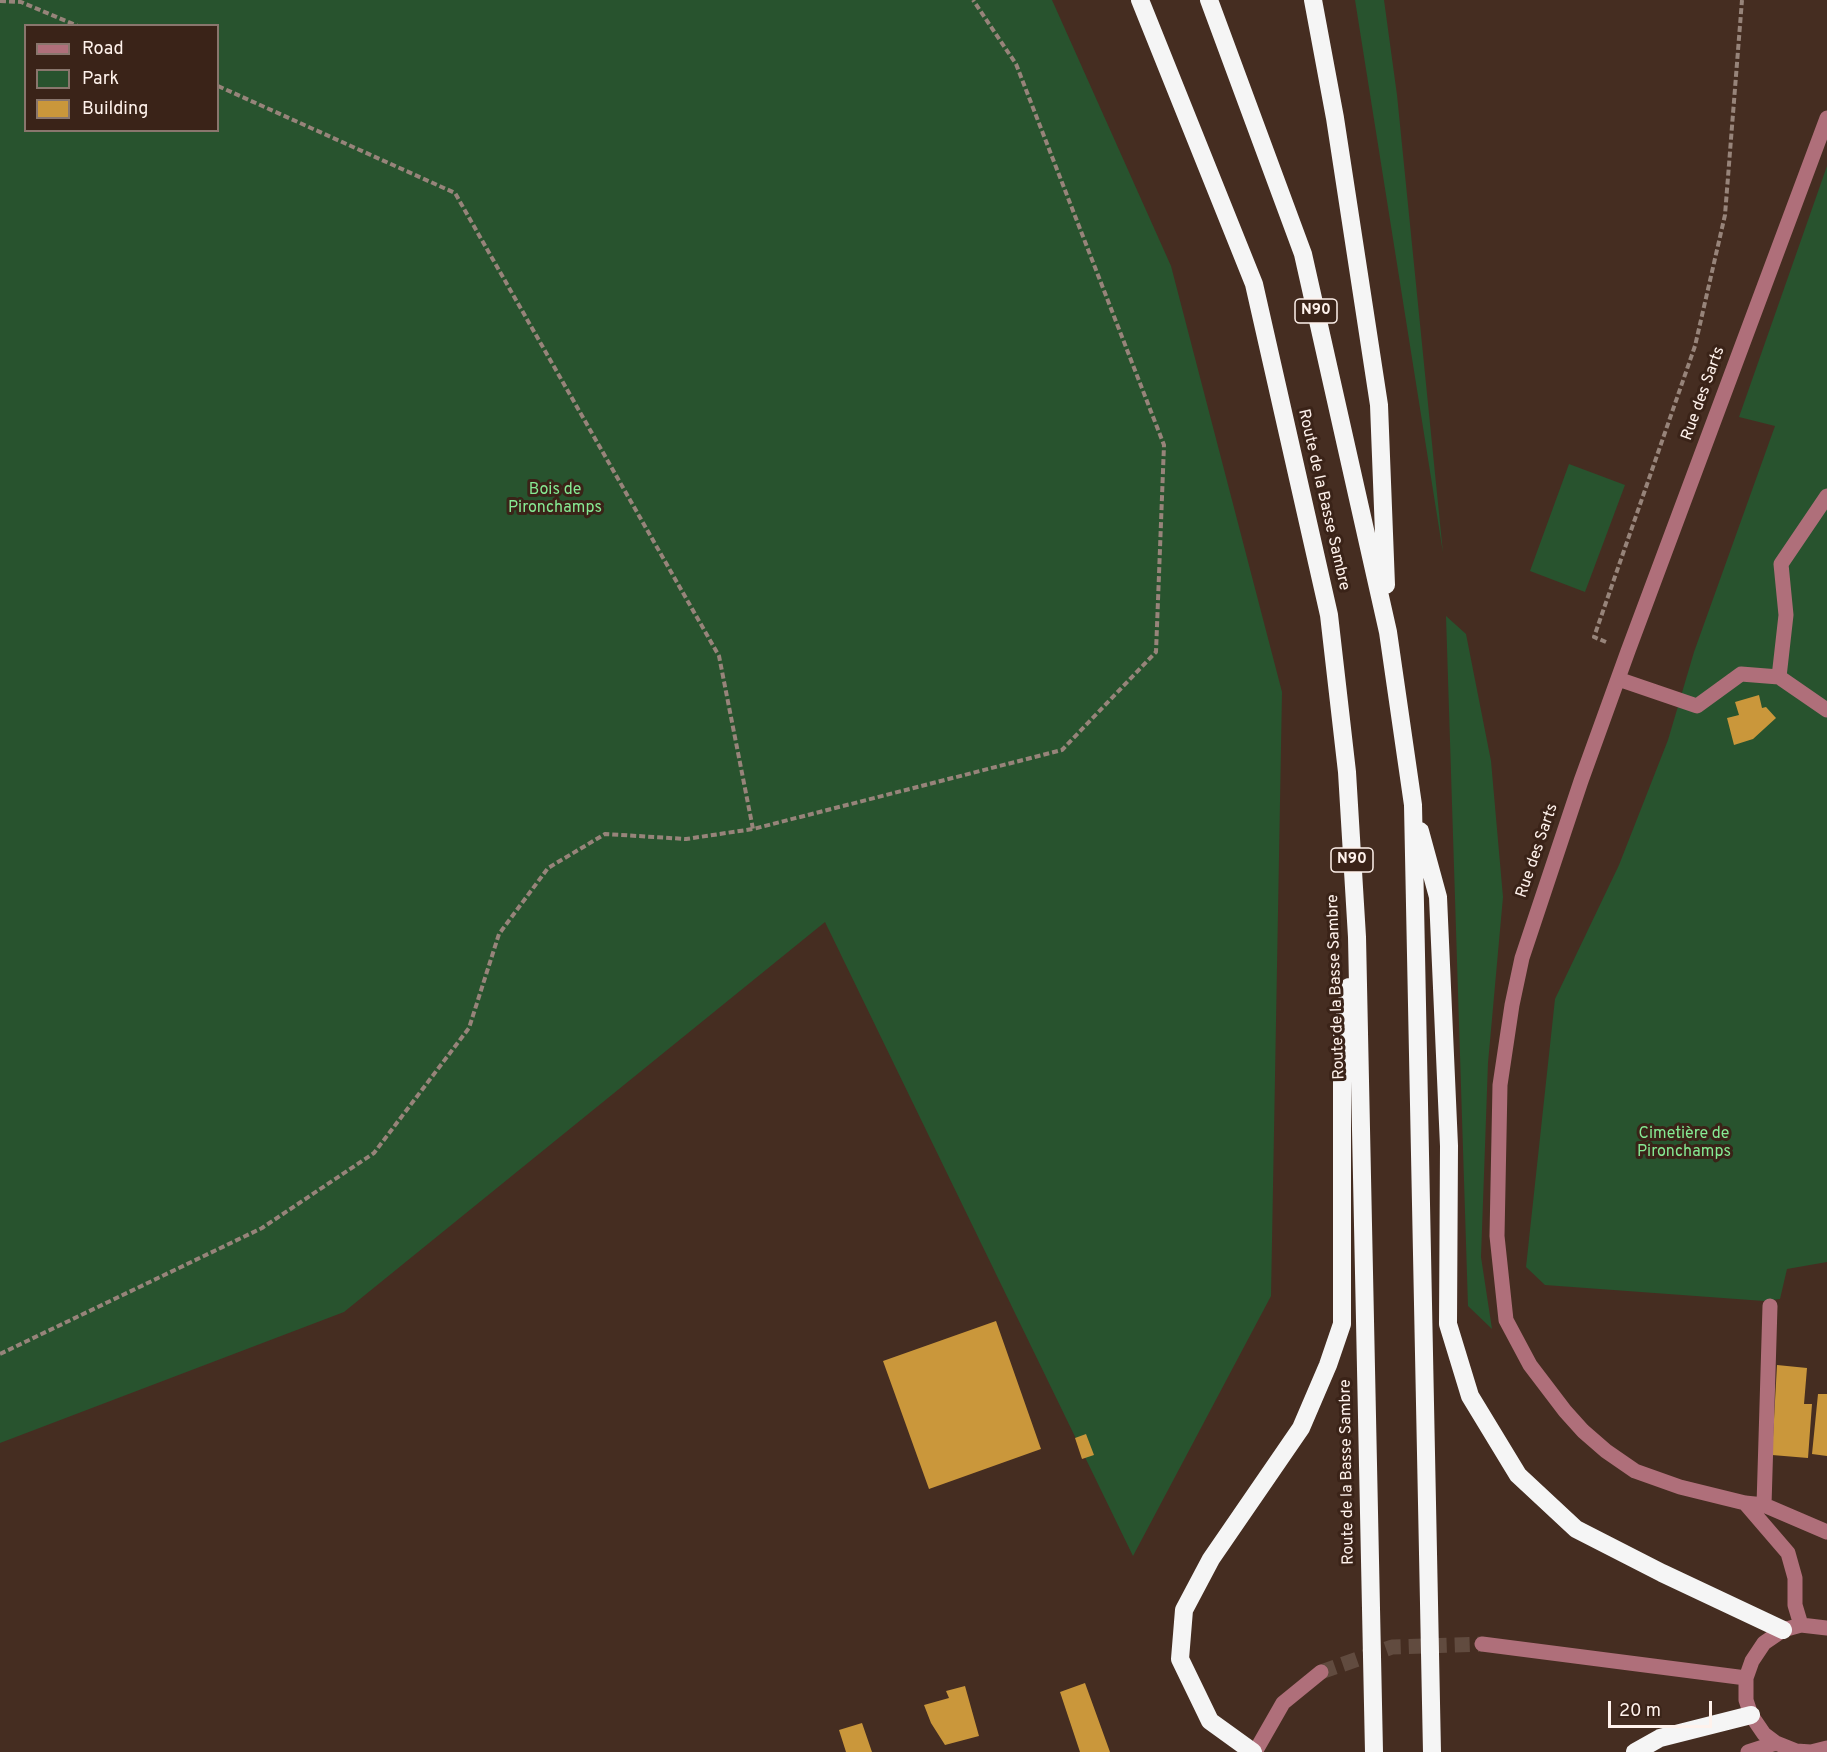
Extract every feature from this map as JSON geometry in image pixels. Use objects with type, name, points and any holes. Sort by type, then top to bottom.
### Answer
[{"type":"highway","name":"Route de la Basse Sambre","points":[[1140,0],[1254,284],[1329,615],[1347,772],[1357,938],[1374,1752]]},
{"type":"highway","name":"Route de la Basse Sambre","points":[[1209,0],[1303,254],[1388,632],[1413,805],[1432,1752]]},
{"type":"highway","points":[[1313,0],[1337,129],[1379,405],[1388,632]]},
{"type":"highway","points":[[1413,805],[1438,897],[1449,1146],[1448,1324],[1470,1396],[1518,1475],[1576,1529],[1662,1573],[1783,1630]]},
{"type":"highway","points":[[1254,1752],[1210,1721],[1180,1659],[1184,1610],[1211,1559],[1301,1428],[1328,1365],[1342,1324],[1342,1036],[1357,938]]},
{"type":"highway","points":[[1635,1752],[1660,1738],[1751,1715]]},
{"type":"street","name":"Rue des Sarts","points":[[1827,118],[1628,651],[1581,781],[1522,958],[1512,1005],[1500,1096],[1497,1236],[1506,1320],[1530,1365],[1583,1431],[1606,1451],[1635,1471],[1680,1487],[1745,1503],[1764,1505],[1827,1532]]},
{"type":"street","points":[[1779,677],[1786,615],[1781,564],[1827,496]]},
{"type":"street","points":[[1618,679],[1697,706],[1741,674],[1779,677],[1827,710]]},
{"type":"street","points":[[1764,1505],[1770,1306]]},
{"type":"street","points":[[1745,1503],[1788,1553],[1794,1578],[1795,1605],[1801,1625]]},
{"type":"street","points":[[1827,1628],[1801,1625],[1783,1630],[1764,1643],[1752,1661],[1746,1678],[1746,1700],[1751,1715],[1764,1734],[1776,1743],[1796,1751],[1810,1752],[1827,1749]]},
{"type":"street","points":[[1482,1644],[1746,1678]]},
{"type":"street","points":[[1254,1752],[1283,1703],[1321,1672]]},
{"type":"street","points":[[1748,1752],[1776,1743]]},
{"type":"path","points":[[0,1354],[262,1228],[374,1153],[469,1028],[499,934],[548,868],[605,834],[686,839],[753,829],[1062,750],[1156,652],[1164,445],[1016,64],[973,0]]},
{"type":"path","points":[[1628,651],[1594,637],[1695,346],[1725,215],[1742,0]]},
{"type":"path","points":[[0,1],[21,2],[73,24]]},
{"type":"path","points":[[219,86],[455,193],[719,656],[753,829]]},
{"type":"green space","name":"Bois de Pironchamps","points":[[0,0],[1052,0],[1171,266],[1282,692],[1271,1296],[1133,1556],[825,922],[344,1312],[0,1443]]},
{"type":"green space","points":[[1355,0],[1384,0],[1397,95],[1443,553]]},
{"type":"green space","name":"Cimetière de Pironchamps","points":[[1827,166],[1827,1262],[1787,1269],[1780,1299],[1764,1301],[1545,1285],[1526,1267],[1555,999],[1619,865],[1668,740],[1694,652],[1775,426],[1739,417]]},
{"type":"green space","points":[[1569,464],[1625,485],[1585,592],[1530,571]]},
{"type":"green space","points":[[1446,616],[1466,634],[1491,761],[1503,897],[1488,1063],[1481,1257],[1492,1329],[1468,1306]]},
{"type":"building","points":[[1759,695],[1762,708],[1766,707],[1776,718],[1753,739],[1734,745],[1727,718],[1739,715],[1735,702]]},
{"type":"building","points":[[996,1321],[1041,1449],[929,1489],[883,1361]]},
{"type":"building","points":[[1777,1365],[1807,1368],[1804,1404],[1812,1404],[1808,1458],[1772,1455]]},
{"type":"building","points":[[1818,1394],[1827,1394],[1827,1456],[1812,1454]]},
{"type":"building","points":[[1086,1434],[1094,1455],[1082,1459],[1075,1438]]},
{"type":"building","points":[[1085,1683],[1110,1752],[1080,1752],[1060,1692]]},
{"type":"building","points":[[965,1686],[979,1736],[945,1745],[931,1723],[924,1705],[949,1698],[946,1691]]},
{"type":"building","points":[[862,1723],[872,1752],[846,1752],[839,1730]]},
{"type":"tunnel","points":[[1321,1672],[1392,1647],[1482,1644]]}]
